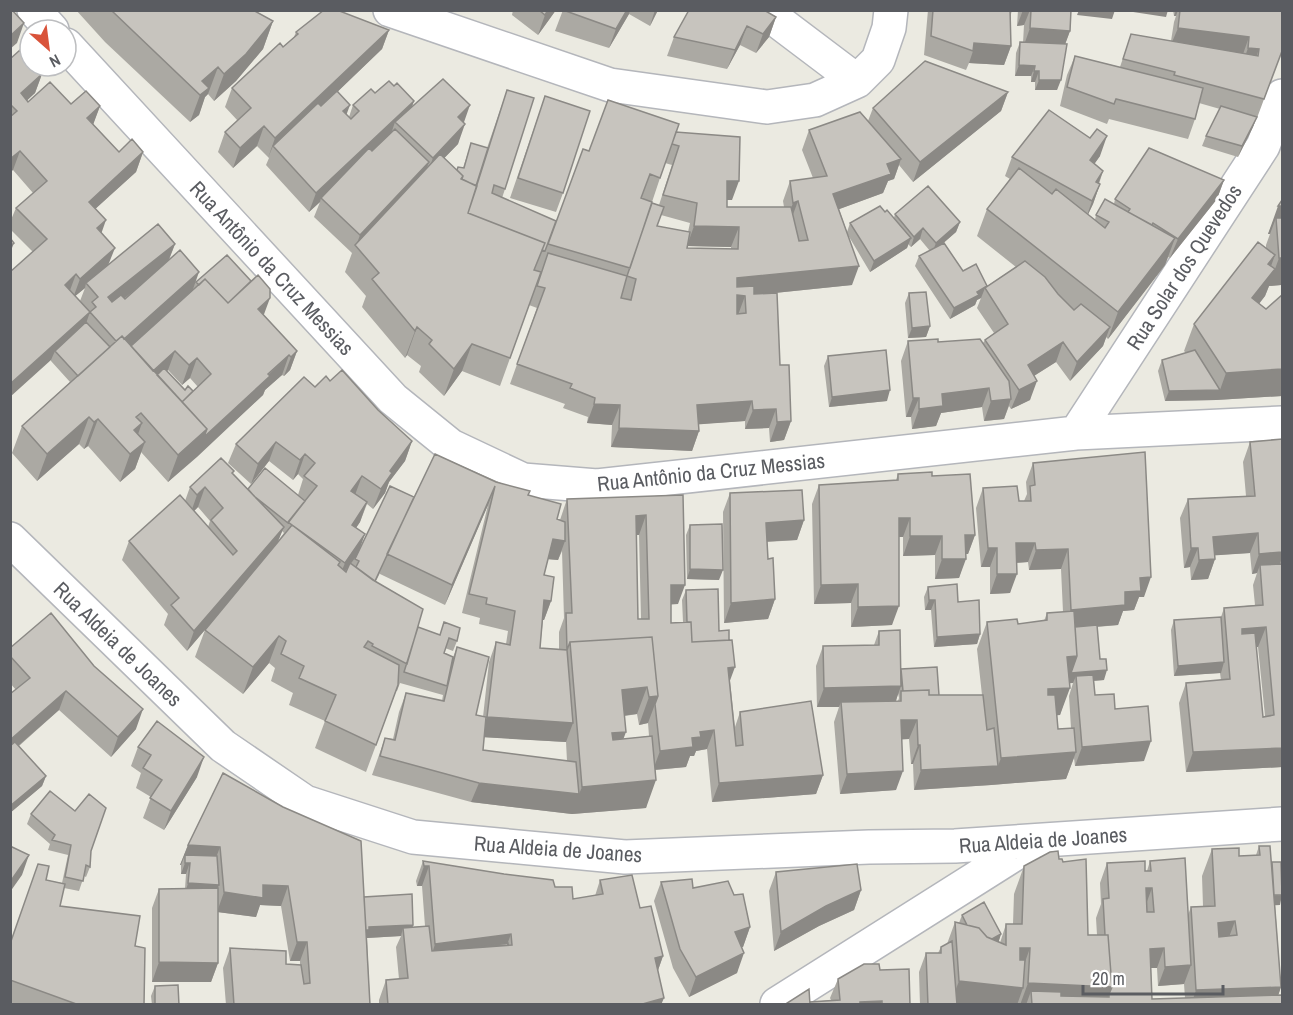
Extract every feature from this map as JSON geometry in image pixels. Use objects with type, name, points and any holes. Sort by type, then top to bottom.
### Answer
[{"type":"street","points":[[390,10],[610,85],[767,107],[815,100],[857,81],[878,60],[889,28],[891,10]]},
{"type":"street","points":[[763,10],[857,81]]},
{"type":"street","name":"Rua Antônio da Cruz Messias","points":[[78,58],[393,399],[452,446],[523,480],[597,486],[1076,433],[1282,423]]},
{"type":"street","name":"Rua Solar dos Quevedos","points":[[1076,433],[1263,146],[1282,96]]},
{"type":"street","name":"Rua Aldeia de Joanes","points":[[10,539],[223,746],[305,802],[413,837],[625,857],[869,847],[955,846],[1282,824]]},
{"type":"street","points":[[777,1005],[1036,840]]},
{"type":"building","points":[[10,10],[12,10],[19,18],[18,29],[10,36]]},
{"type":"building","points":[[111,10],[253,10],[273,21],[246,54],[224,74],[218,67],[202,81],[209,88],[200,95]]},
{"type":"building","points":[[324,10],[337,10],[389,30],[275,138],[264,126],[240,148],[225,132],[251,108],[232,88],[280,43],[283,47],[298,34],[296,32]]},
{"type":"building","points":[[563,10],[627,10],[616,29]]},
{"type":"building","points":[[689,10],[764,10],[776,17],[763,34],[747,26],[735,50],[674,37]]},
{"type":"building","points":[[933,10],[1010,10],[1011,46],[974,43],[973,51],[931,36]]},
{"type":"building","points":[[1031,10],[1071,10],[1070,31],[1030,28]]},
{"type":"building","points":[[1180,10],[1282,11],[1282,51],[1264,99],[1123,59],[1131,34],[1258,56],[1259,49],[1248,48],[1249,37],[1178,28]]},
{"type":"building","points":[[1020,42],[1067,44],[1061,80],[1039,80],[1039,71],[1034,71],[1035,66],[1019,65]]},
{"type":"building","points":[[18,52],[18,78],[38,78],[21,93],[28,102],[50,82],[71,104],[86,91],[100,106],[87,118],[119,152],[132,139],[143,152],[89,202],[106,220],[97,228],[115,248],[80,279],[76,274],[65,285],[90,312],[10,384],[10,272],[47,239],[16,208],[47,181],[20,151],[10,159],[10,117],[17,111],[10,104],[10,59]]},
{"type":"building","points":[[1075,56],[1203,88],[1195,119],[1116,99],[1114,104],[1067,87]]},
{"type":"building","points":[[925,61],[1008,92],[920,162],[873,108]]},
{"type":"building","points":[[443,79],[470,105],[458,117],[465,124],[433,158],[395,122]]},
{"type":"building","points":[[389,81],[394,86],[397,83],[414,101],[316,193],[273,146],[318,103],[321,106],[337,91],[350,105],[343,111],[351,119],[359,111],[353,105],[371,89],[375,93]]},
{"type":"building","points":[[507,90],[534,98],[505,189],[494,185],[492,193],[556,221],[545,251],[542,250],[545,243],[468,213]]},
{"type":"building","points":[[545,96],[590,111],[563,193],[518,178]]},
{"type":"building","points":[[608,100],[679,124],[660,178],[650,174],[641,198],[652,202],[630,268],[548,244],[583,149],[589,151]]},
{"type":"building","points":[[1221,106],[1257,117],[1242,146],[1206,136]]},
{"type":"building","points":[[1049,110],[1090,138],[1097,129],[1107,136],[1090,160],[1103,171],[1096,182],[1100,184],[1092,201],[1012,157]]},
{"type":"building","points":[[860,112],[901,159],[887,164],[891,174],[833,194],[859,266],[737,278],[737,287],[754,286],[754,294],[777,293],[780,365],[789,365],[791,421],[777,422],[776,409],[753,410],[752,401],[697,405],[699,431],[619,428],[620,405],[594,404],[595,398],[570,388],[572,384],[517,364],[545,288],[537,286],[548,253],[627,276],[652,203],[664,207],[657,226],[690,232],[687,248],[738,249],[739,227],[694,226],[697,203],[663,195],[679,146],[672,144],[676,132],[740,137],[739,181],[727,181],[727,207],[791,207],[799,241],[808,240],[798,201],[793,203],[790,181],[827,176],[809,130]],"holes":[[[627,276],[636,279],[631,300],[621,298]],[[737,295],[745,296],[746,313],[737,314]]]},
{"type":"building","points":[[395,129],[429,162],[360,235],[321,198],[369,148],[372,151]]},
{"type":"building","points":[[471,143],[488,148],[476,186],[462,179],[463,176],[457,170],[458,167],[464,168]]},
{"type":"building","points":[[1149,148],[1224,180],[1178,239],[1153,223],[1152,225],[1128,212],[1130,209],[1115,199]]},
{"type":"building","points":[[440,154],[463,176],[461,179],[477,186],[468,213],[545,243],[534,270],[541,272],[510,358],[472,344],[454,369],[429,344],[432,340],[417,327],[415,331],[372,279],[379,273],[355,245]]},
{"type":"building","points":[[1019,168],[1052,194],[1056,189],[1105,228],[1109,222],[1096,215],[1105,199],[1175,238],[1118,312],[987,209]]},
{"type":"building","points":[[928,186],[960,222],[936,243],[923,228],[914,237],[895,214]]},
{"type":"building","points":[[880,206],[885,212],[887,210],[911,238],[874,261],[850,223]]},
{"type":"building","points":[[1276,218],[1282,218],[1282,258],[1279,258]]},
{"type":"building","points":[[158,224],[175,244],[108,297],[112,302],[121,295],[125,299],[180,250],[199,272],[124,339],[122,336],[116,341],[90,312],[96,307],[92,302],[98,297],[86,283]]},
{"type":"building","points":[[1258,242],[1275,255],[1268,264],[1275,269],[1252,298],[1266,309],[1282,295],[1282,369],[1226,373],[1194,324]]},
{"type":"building","points":[[944,243],[963,271],[976,264],[987,286],[977,292],[979,295],[954,308],[919,256]]},
{"type":"building","points":[[227,255],[251,281],[228,303],[205,279],[199,285],[196,282]]},
{"type":"building","points":[[1025,261],[1045,277],[1074,310],[1081,304],[1110,327],[1077,362],[1063,342],[1028,365],[1037,381],[1019,390],[985,340],[1008,324],[985,288]]},
{"type":"building","points":[[258,275],[270,289],[270,298],[258,309],[297,351],[291,357],[289,355],[268,374],[270,376],[204,437],[207,429],[182,402],[211,374],[197,358],[189,365],[175,351],[153,371],[131,346],[205,279],[228,303]]},
{"type":"building","points":[[926,292],[930,326],[912,328],[909,293]]},
{"type":"building","points":[[86,322],[110,347],[78,376],[55,351]]},
{"type":"building","points":[[122,336],[207,429],[178,455],[141,413],[136,417],[142,423],[134,430],[145,442],[130,454],[98,419],[94,422],[89,417],[47,454],[22,426]]},
{"type":"building","points":[[938,339],[938,342],[980,339],[1009,381],[1011,399],[991,401],[989,388],[942,394],[943,406],[919,409],[919,398],[913,398],[908,341]]},
{"type":"building","points":[[886,350],[890,390],[832,397],[828,356]]},
{"type":"building","points":[[1195,350],[1220,390],[1169,391],[1162,360]]},
{"type":"building","points":[[164,368],[185,390],[188,386],[193,391],[182,402],[157,375]]},
{"type":"building","points":[[342,370],[378,410],[412,441],[390,471],[392,473],[381,489],[362,476],[351,491],[367,502],[352,525],[365,534],[345,563],[288,522],[317,486],[304,476],[315,463],[305,454],[300,460],[276,442],[258,464],[236,444],[304,377],[315,387],[326,376],[330,381]]},
{"type":"building","points":[[1282,439],[1282,552],[1259,554],[1258,533],[1213,537],[1215,559],[1199,560],[1198,548],[1191,548],[1188,499],[1255,496],[1250,442]]},
{"type":"building","points":[[1145,452],[1151,577],[1140,578],[1141,591],[1125,592],[1125,605],[1071,610],[1068,549],[1036,550],[1035,543],[1016,543],[1017,574],[997,574],[997,548],[988,548],[983,488],[1017,486],[1019,501],[1031,501],[1030,486],[1035,485],[1033,463]]},
{"type":"building","points":[[435,454],[496,482],[530,491],[528,495],[561,504],[557,519],[565,522],[565,541],[553,539],[544,575],[554,577],[551,601],[544,600],[540,648],[567,650],[573,723],[487,717],[496,642],[510,645],[515,611],[486,604],[487,598],[469,594],[495,486],[452,585],[387,554]]},
{"type":"building","points":[[221,458],[234,471],[232,473],[284,527],[194,631],[171,605],[179,598],[129,541],[180,495],[233,555],[237,551],[211,520],[223,508],[205,487],[197,495],[190,487]]},
{"type":"building","points":[[265,468],[305,501],[288,523],[248,489]]},
{"type":"building","points":[[932,472],[932,476],[970,474],[975,535],[965,535],[966,559],[942,559],[942,536],[910,536],[910,518],[899,518],[899,606],[858,607],[858,584],[821,585],[819,485],[898,480],[898,474]]},
{"type":"building","points":[[390,486],[414,497],[375,581],[356,567],[359,561],[355,559]]},
{"type":"building","points":[[802,490],[804,520],[766,523],[768,559],[773,558],[775,599],[731,603],[730,493]]},
{"type":"building","points":[[683,495],[685,585],[671,585],[671,623],[691,622],[692,642],[732,640],[735,667],[728,668],[736,746],[743,745],[740,712],[811,701],[823,775],[719,783],[714,730],[700,732],[701,737],[692,738],[693,747],[660,751],[655,704],[658,696],[652,637],[570,642],[567,650],[566,613],[572,613],[567,499]],"holes":[[[646,515],[649,619],[638,619],[636,516]]]},
{"type":"building","points":[[722,524],[723,570],[690,569],[690,525]]},
{"type":"building","points":[[292,525],[340,562],[338,565],[346,572],[350,563],[373,580],[423,609],[407,664],[372,646],[373,644],[368,641],[364,647],[399,665],[398,685],[376,745],[325,721],[336,695],[299,678],[304,666],[281,654],[286,641],[279,636],[253,667],[205,630]]},
{"type":"building","points":[[1282,564],[1282,748],[1193,752],[1186,683],[1230,679],[1224,608],[1263,605],[1260,565]],"holes":[[[1266,627],[1274,715],[1263,717],[1255,633],[1242,634],[1242,629]]]},
{"type":"building","points":[[957,584],[958,602],[979,600],[980,634],[937,637],[935,600],[929,600],[928,587]]},
{"type":"building","points":[[718,589],[719,631],[729,630],[729,640],[692,642],[691,622],[687,622],[686,590]]},
{"type":"building","points":[[1074,611],[1077,656],[1067,657],[1070,688],[1048,689],[1048,695],[1055,695],[1058,729],[1074,728],[1076,752],[1001,758],[987,622],[1017,619],[1018,624],[1047,620],[1047,613]]},
{"type":"building","points":[[51,613],[94,666],[143,709],[118,737],[66,691],[10,740],[10,694],[30,678],[10,656],[10,648]]},
{"type":"building","points":[[1221,617],[1224,662],[1178,666],[1174,620]]},
{"type":"building","points":[[444,622],[460,628],[457,641],[449,638],[444,653],[453,657],[447,686],[404,672],[418,627],[440,635]]},
{"type":"building","points":[[1097,625],[1100,659],[1106,659],[1107,670],[1071,673],[1077,656],[1075,627]]},
{"type":"building","points":[[900,630],[901,686],[824,688],[823,646],[879,645],[879,631]]},
{"type":"building","points":[[652,637],[658,696],[649,697],[647,687],[622,690],[626,732],[612,733],[613,740],[652,736],[656,780],[582,787],[570,642]]},
{"type":"building","points":[[457,647],[489,657],[476,715],[486,717],[483,750],[576,762],[579,794],[479,783],[380,756],[385,738],[395,740],[406,693],[444,701]]},
{"type":"building","points":[[937,667],[939,695],[929,695],[929,690],[903,691],[901,669]]},
{"type":"building","points":[[1093,675],[1095,695],[1114,694],[1115,709],[1148,706],[1151,741],[1082,747],[1076,676]]},
{"type":"building","points":[[929,690],[929,695],[983,695],[987,730],[994,728],[998,766],[921,770],[917,720],[901,720],[903,771],[847,774],[841,702],[901,701],[901,691]]},
{"type":"building","points":[[157,721],[204,757],[171,811],[150,798],[162,780],[143,768],[151,755],[138,747]]},
{"type":"building","points":[[15,742],[46,776],[10,806],[10,746]]},
{"type":"building","points":[[223,773],[283,807],[361,841],[370,1005],[234,1005],[230,948],[286,951],[286,964],[301,965],[304,984],[310,983],[307,942],[297,942],[288,886],[263,885],[263,898],[224,892],[220,847],[188,845]]},
{"type":"building","points":[[50,791],[75,811],[89,794],[106,808],[91,851],[90,867],[86,865],[83,881],[65,877],[71,845],[52,840],[55,835],[31,814]]},
{"type":"building","points":[[10,846],[29,855],[10,882]]},
{"type":"building","points":[[1259,846],[1270,846],[1281,987],[1196,990],[1191,907],[1215,906],[1212,849],[1239,848],[1239,856],[1260,855]],"holes":[[[1235,921],[1237,935],[1219,937],[1218,923]]]},
{"type":"building","points":[[1058,851],[1059,859],[1063,862],[1086,859],[1088,935],[1108,935],[1112,987],[1028,983],[1030,948],[1020,948],[1020,960],[1025,960],[1023,988],[959,981],[955,922],[979,928],[987,937],[1006,945],[1006,924],[1022,924],[1024,866],[1050,852]]},
{"type":"building","points":[[185,855],[217,856],[219,885],[188,883],[190,863],[185,863]]},
{"type":"building","points":[[1185,858],[1191,965],[1165,967],[1164,948],[1150,949],[1152,999],[1282,995],[1282,1005],[1032,1005],[1031,991],[1061,992],[1061,996],[1109,997],[1112,987],[1103,899],[1109,898],[1107,863],[1145,861],[1145,871],[1151,871],[1150,861]],"holes":[[[1146,888],[1152,888],[1154,912],[1147,912]]]},
{"type":"building","points":[[423,861],[553,880],[555,887],[572,887],[573,899],[603,894],[600,880],[632,875],[640,908],[651,906],[663,956],[655,958],[664,998],[639,1005],[388,1005],[386,980],[408,978],[403,928],[429,926],[432,951],[512,945],[511,934],[435,944],[429,866],[424,866]]},
{"type":"building","points":[[1272,862],[1281,862],[1282,895],[1274,895]]},
{"type":"building","points":[[38,864],[49,866],[46,880],[65,884],[60,906],[140,916],[135,946],[145,948],[144,1005],[79,1005],[10,980],[10,944]]},
{"type":"building","points":[[857,864],[861,890],[826,906],[781,932],[776,872]]},
{"type":"building","points":[[692,879],[693,888],[728,881],[734,895],[743,894],[750,927],[735,932],[744,953],[696,977],[680,949],[661,882]]},
{"type":"building","points":[[218,888],[218,963],[159,962],[159,889]]},
{"type":"building","points":[[412,894],[413,925],[369,927],[369,930],[366,930],[364,897]]},
{"type":"building","points":[[984,902],[1001,934],[992,939],[979,928],[967,925],[962,915]]},
{"type":"building","points":[[952,941],[957,1005],[928,1005],[926,953],[941,953],[941,947]]},
{"type":"building","points":[[508,943],[508,945],[472,948]]},
{"type":"building","points":[[864,964],[879,964],[880,970],[909,969],[910,1005],[882,1005],[882,1001],[860,1002],[860,1005],[810,1005],[810,1002],[840,1000],[838,979]]},
{"type":"building","points":[[178,985],[179,1005],[155,1005],[155,986]]},
{"type":"building","points":[[809,989],[810,1005],[784,1005]]}]
